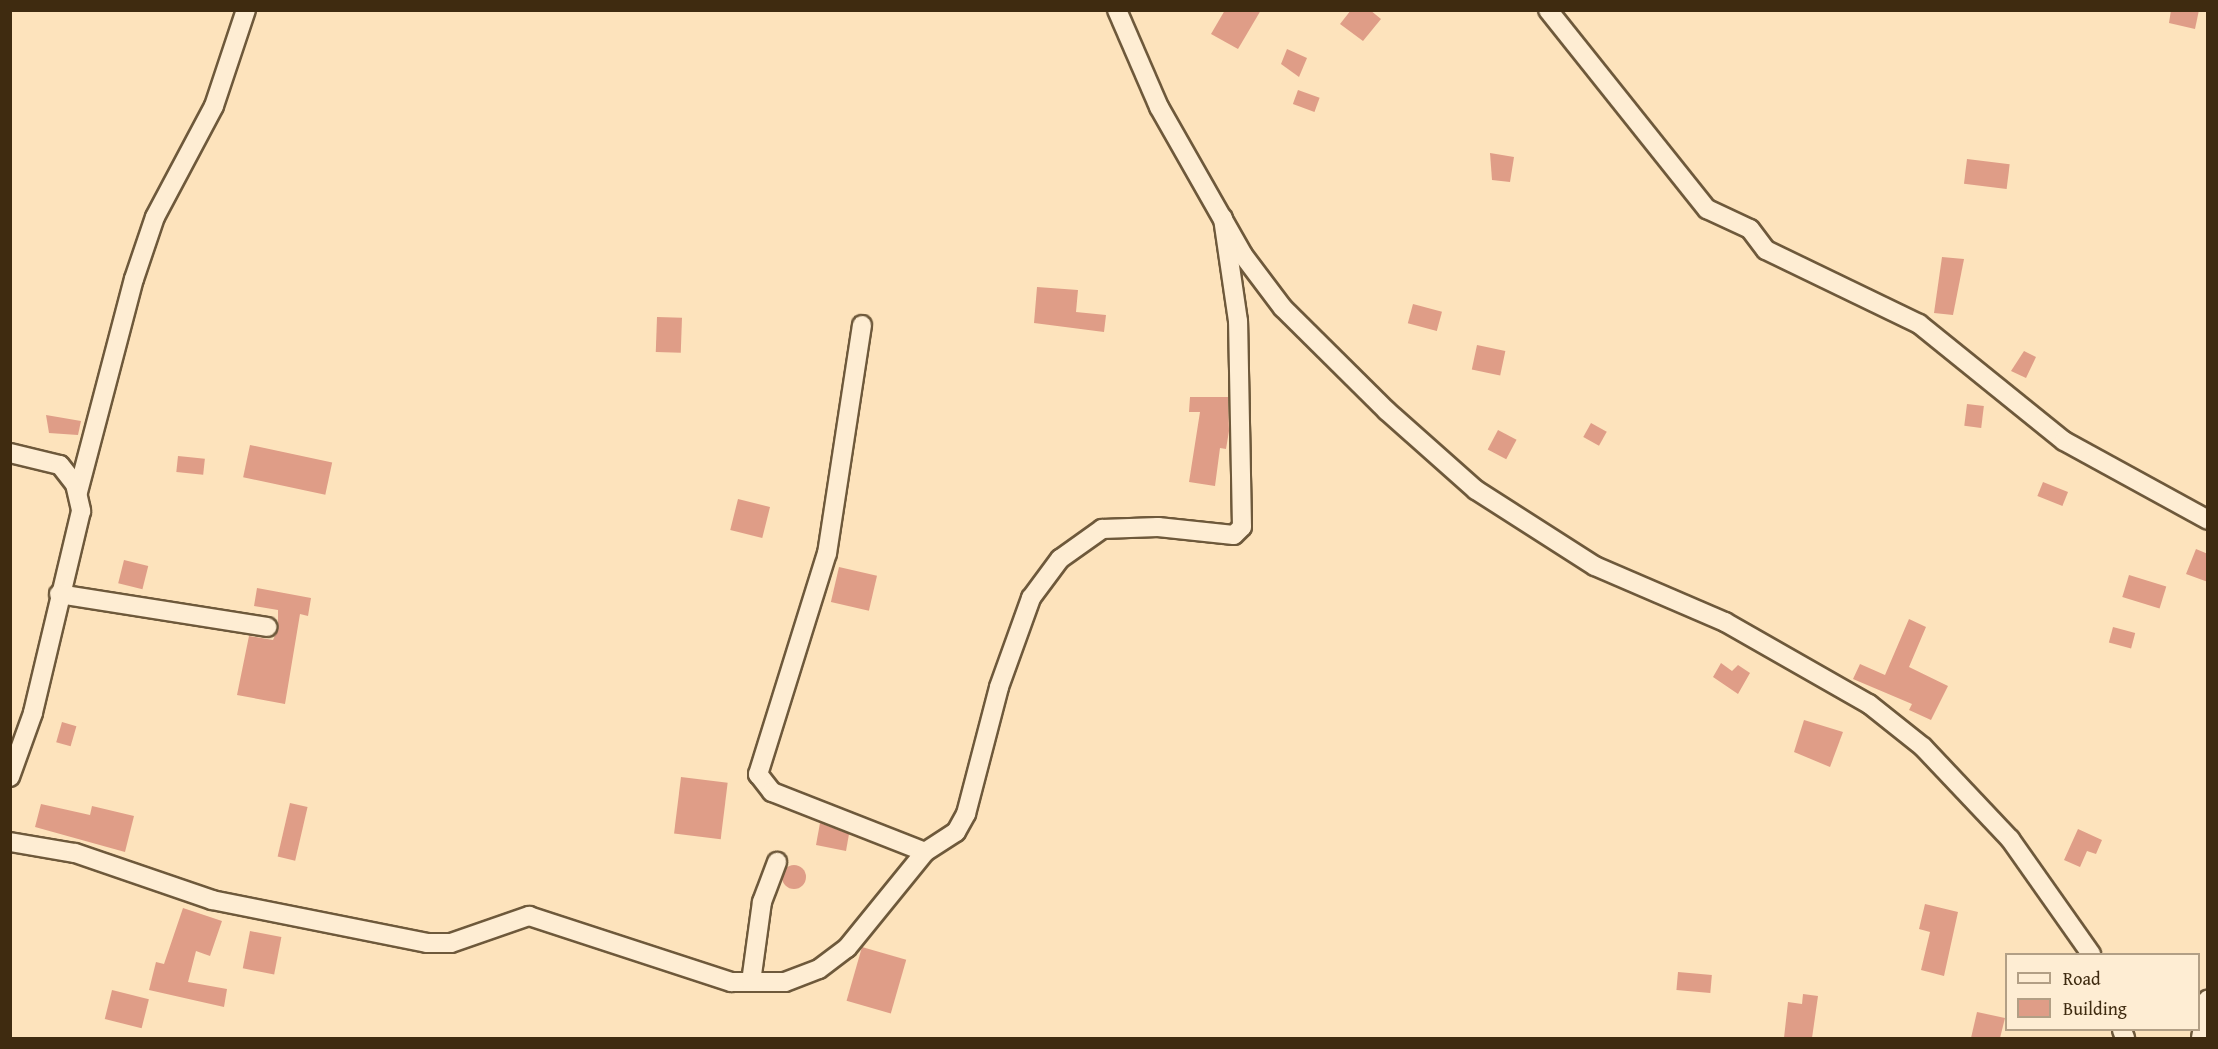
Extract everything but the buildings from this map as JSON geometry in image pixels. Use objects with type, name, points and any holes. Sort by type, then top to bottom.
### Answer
[{"type":"street","points":[[10,777],[33,713],[59,594],[81,511],[78,492],[134,279],[155,217],[214,106],[246,10]]},
{"type":"street","points":[[1117,10],[1159,107],[1223,218],[1283,308],[1476,490],[1595,566],[1725,622],[1816,672],[1869,704],[1923,747],[2010,839],[2090,953]]},
{"type":"street","points":[[1548,10],[1707,208],[1750,229],[1775,255],[1919,324],[2064,441],[2208,520]]},
{"type":"street","points":[[10,842],[75,853],[212,900],[427,943],[451,943],[529,916],[731,982],[791,981],[847,948],[925,852],[956,832],[966,814],[999,687],[1031,598],[1060,559],[1102,529],[1158,527],[1233,535],[1242,527],[1238,321],[1223,218]]},
{"type":"street","points":[[862,325],[827,554],[759,774],[772,792],[925,852]]},
{"type":"street","points":[[10,453],[60,465],[78,492]]},
{"type":"street","points":[[59,594],[267,627]]},
{"type":"street","points":[[751,982],[762,902],[777,862]]},
{"type":"street","points":[[2200,1038],[2208,1000]]}]
